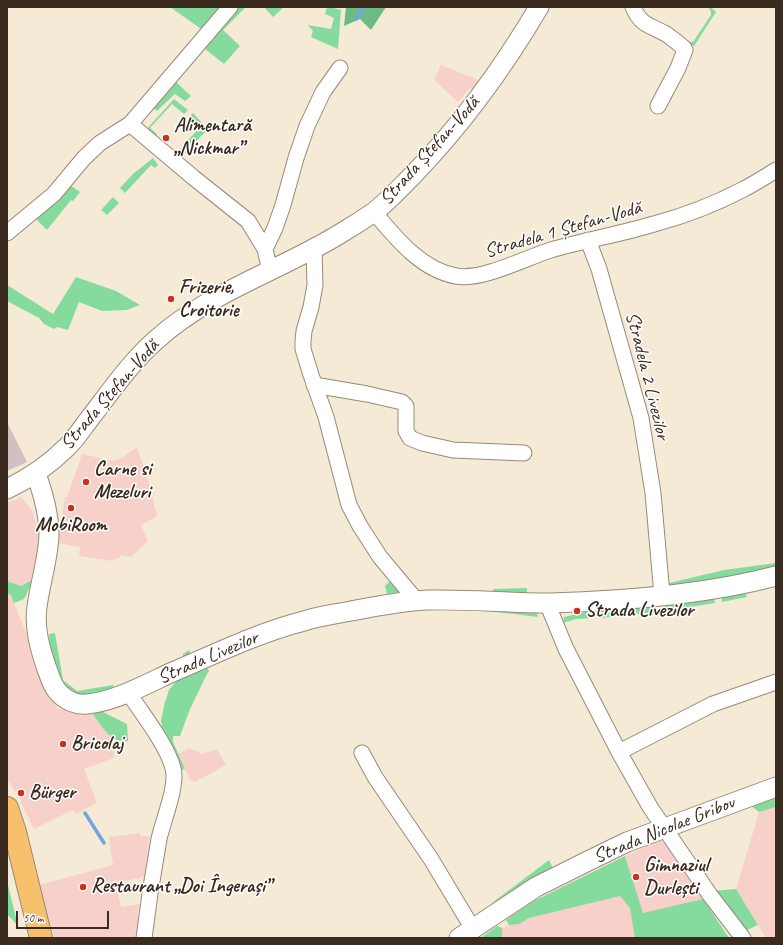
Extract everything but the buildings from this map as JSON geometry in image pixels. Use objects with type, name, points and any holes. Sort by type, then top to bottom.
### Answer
[{"type":"main road","points":[[7,808],[11,838],[41,938]]},
{"type":"street","points":[[7,233],[54,194],[84,158],[100,143],[130,124],[230,7]]},
{"type":"street","name":"Strada Ștefan-Vodă","points":[[7,489],[36,474],[68,446],[134,362],[157,339],[179,322],[210,301],[343,232],[374,212],[388,200],[428,160],[477,101],[500,69],[539,7]]},
{"type":"street","points":[[633,7],[641,21],[649,27],[665,34],[685,50],[678,68],[658,106]]},
{"type":"street","points":[[265,249],[283,206],[296,158],[310,118],[323,92],[340,68]]},
{"type":"street","points":[[130,124],[188,173],[248,220],[265,249],[270,270]]},
{"type":"street","name":"Stradela 1 Ștefan-Vodă","points":[[374,212],[408,249],[423,261],[448,274],[466,278],[546,252],[654,224],[695,210],[743,190],[776,170]]},
{"type":"street","name":"Stradela 2 Livezilor","points":[[588,240],[599,269],[641,418],[653,493],[662,596]]},
{"type":"street","points":[[314,248],[315,285],[311,308],[304,331],[303,349],[332,439],[349,505],[360,526],[380,557],[416,600]]},
{"type":"street","points":[[314,385],[367,394],[402,402],[406,406],[406,431],[410,438],[422,443],[453,450],[524,453]]},
{"type":"street","points":[[36,474],[44,499],[49,534],[48,553],[36,608],[36,621],[38,638],[57,692],[68,700],[75,703],[85,704],[101,701],[128,692],[158,737],[173,769],[174,780],[160,837],[150,892],[144,938]]},
{"type":"street","name":"Strada Livezilor","points":[[128,692],[226,649],[274,630],[306,620],[386,605],[416,600],[547,603],[602,601],[662,596],[729,586],[776,576]]},
{"type":"street","points":[[547,603],[566,649],[619,752],[654,813],[710,895],[743,938]]},
{"type":"street","points":[[619,752],[713,704],[776,682]]},
{"type":"street","name":"Strada Nicolae Gribov","points":[[362,754],[379,783],[431,860],[466,933],[536,887],[628,842],[776,787]]},
{"type":"shaded area","points":[[441,65],[479,80],[472,90],[470,88],[458,102],[434,80]]},
{"type":"shaded area","points":[[7,422],[27,462],[7,471]]},
{"type":"shaded area","points":[[137,447],[149,483],[157,516],[141,525],[148,541],[131,557],[121,555],[118,559],[116,558],[113,561],[79,556],[80,547],[58,543],[65,497],[67,497],[82,454],[114,461],[123,457]]},
{"type":"shaded area","points":[[21,497],[32,510],[40,543],[34,579],[21,586],[7,581],[7,503]]},
{"type":"shaded area","points":[[7,593],[11,595],[55,705],[58,709],[70,712],[84,714],[92,713],[114,739],[114,758],[84,769],[97,803],[75,814],[73,810],[34,829],[21,803],[21,800],[7,780]]},
{"type":"shaded area","points":[[189,748],[202,754],[217,749],[226,765],[195,782],[190,780],[178,754]]},
{"type":"shaded area","points":[[776,807],[776,938],[766,938],[736,889],[759,812]]},
{"type":"shaded area","points":[[140,833],[140,836],[150,836],[144,877],[116,883],[121,907],[140,904],[138,911],[137,938],[54,938],[51,926],[48,926],[39,885],[113,865],[109,837]]},
{"type":"shaded area","name":"Gimnaziul Durlești","points":[[660,840],[668,845],[729,938],[481,938],[497,926],[502,928],[509,925],[506,920],[534,901]]},
{"type":"green space","points":[[170,7],[224,7],[204,31]]},
{"type":"green space","points":[[238,7],[246,7],[223,30],[240,46],[224,64],[204,48],[175,81],[191,96],[185,101],[175,94],[157,111],[150,105],[156,97]]},
{"type":"green space","points":[[264,7],[284,7],[273,17]]},
{"type":"green space","points":[[327,7],[341,10],[338,49],[311,37],[313,31],[308,25],[331,29],[334,18],[325,14]]},
{"type":"green space","points":[[346,7],[386,7],[371,30],[360,19],[344,26]]},
{"type":"green space","points":[[708,7],[711,7],[716,12],[694,46],[685,42],[693,42],[711,15],[711,11]]},
{"type":"green space","points":[[174,99],[188,110],[184,114],[172,104],[150,128],[157,134],[153,138],[145,131]]},
{"type":"green space","points":[[193,113],[206,127],[205,132],[178,161],[174,156],[199,128],[188,118]]},
{"type":"green space","points":[[153,158],[158,165],[155,168],[151,165],[125,193],[120,188],[133,174]]},
{"type":"green space","points":[[70,185],[80,192],[73,201],[71,200],[47,230],[34,217]]},
{"type":"green space","points":[[113,197],[119,203],[107,215],[101,210]]},
{"type":"green space","points":[[76,277],[116,291],[140,305],[127,310],[102,311],[79,302],[68,330],[57,327],[54,329],[44,324],[39,318],[7,301],[7,285],[53,314]]},
{"type":"green space","points":[[776,563],[776,570],[670,589],[665,584],[724,570]]},
{"type":"green space","points":[[34,579],[24,599],[14,603],[11,595],[7,593],[7,581],[21,586]]},
{"type":"green space","points":[[390,581],[398,588],[400,593],[387,594],[385,586]]},
{"type":"green space","points":[[527,588],[527,595],[493,594],[493,589]]},
{"type":"green space","points":[[745,592],[747,597],[722,602],[722,595]]},
{"type":"green space","points":[[713,595],[715,603],[664,611],[663,604]]},
{"type":"green space","points":[[646,603],[653,606],[656,612],[600,618],[599,609]]},
{"type":"green space","points":[[498,607],[536,610],[538,617],[496,612]]},
{"type":"green space","points":[[590,611],[593,618],[576,619],[563,623],[564,617]]},
{"type":"green space","points":[[55,633],[63,680],[77,691],[113,685],[114,687],[183,658],[183,654],[189,650],[193,659],[99,694],[80,697],[65,687],[54,669],[49,634]]},
{"type":"green space","points":[[207,665],[209,672],[190,709],[180,736],[173,736],[173,742],[185,769],[180,770],[163,732],[161,720],[165,702],[169,690],[179,678]]},
{"type":"green space","points":[[101,711],[127,724],[128,741],[116,740],[107,733],[92,713]]},
{"type":"green space","points":[[776,794],[776,807],[759,812],[750,805]]},
{"type":"green space","points":[[625,856],[643,913],[703,899],[729,938],[635,938],[630,908],[620,896],[529,918],[519,924],[509,925],[506,920],[534,901]]},
{"type":"green space","points":[[549,860],[554,870],[501,901],[492,903]]},
{"type":"green space","points":[[7,881],[18,926],[7,914]]},
{"type":"green space","points":[[736,889],[758,925],[745,931],[713,891]]},
{"type":"green space","points":[[497,926],[502,928],[502,938],[481,938]]},
{"type":"waterway","points":[[356,19],[364,7]]},
{"type":"waterway","points":[[85,813],[104,843]]},
{"type":"place","name":"Alimentară „Nickmar”","points":[[166,138]]},
{"type":"place","name":"Frizerie, Croitorie","points":[[171,299]]},
{"type":"place","name":"Carne si Mezeluri","points":[[86,482]]},
{"type":"place","name":"MobiRoom","points":[[71,508]]},
{"type":"place","name":"Strada Livezilor","points":[[577,611]]},
{"type":"place","name":"Bricolaj","points":[[63,744]]},
{"type":"place","name":"Bürger","points":[[21,793]]},
{"type":"place","name":"Gimnaziul Durlești","points":[[636,877]]},
{"type":"place","name":"Restaurant „Doi Îngerași”","points":[[83,887]]}]
